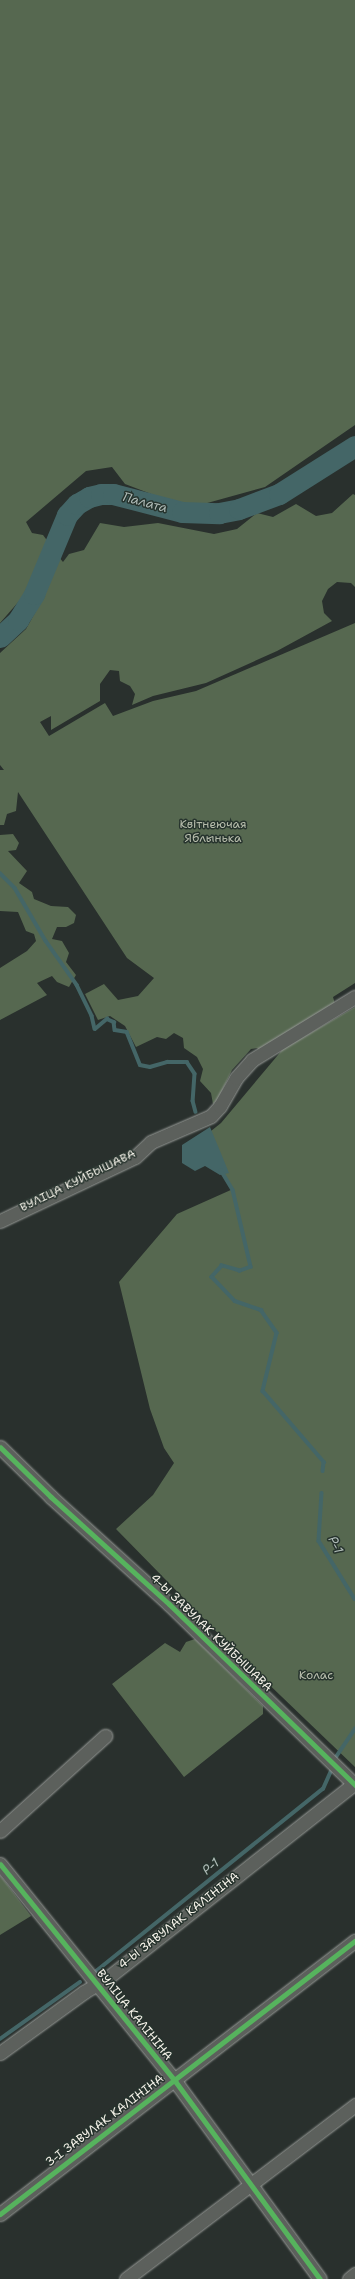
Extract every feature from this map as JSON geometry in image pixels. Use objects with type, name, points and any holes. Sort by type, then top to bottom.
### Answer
[{"type":"street","name":"ВУЛІЦА КУЙБЫШАВА","points":[[0,1221],[135,1157],[151,1142],[200,1122],[220,1106],[236,1078],[252,1060],[355,997]]},
{"type":"street","name":"4-Ы ЗАВУЛАК КУЙБЫШАВА","points":[[0,1447],[51,1498],[169,1604],[355,1784]]},
{"type":"street","points":[[0,1831],[105,1736]]},
{"type":"street","name":"4-Ы ЗАВУЛАК КАЛІНІНА","points":[[0,2053],[96,1985],[355,1784]]},
{"type":"street","name":"ВУЛІЦА КАЛІНІНА","points":[[0,1864],[174,2080],[320,2279]]},
{"type":"street","name":"3-І ЗАВУЛАК КАЛІНІНА","points":[[0,2214],[355,1941]]},
{"type":"street","points":[[126,2279],[355,2105]]},
{"type":"street","points":[[349,2279],[355,2274]]},
{"type":"green space","points":[[0,0],[355,0],[355,425],[265,487],[200,505],[167,500],[125,484],[112,467],[86,471],[26,522],[32,533],[43,535],[49,543],[27,592],[0,623]]},
{"type":"green space","name":"Квітнеючая Яблынька","points":[[353,494],[355,495],[355,587],[351,583],[337,582],[328,589],[322,601],[324,613],[332,621],[277,651],[206,683],[153,696],[132,705],[135,694],[130,686],[120,681],[119,671],[110,670],[100,684],[100,701],[51,730],[51,716],[40,722],[49,736],[105,703],[113,716],[153,701],[196,691],[355,623],[355,983],[333,997],[335,1004],[260,1051],[257,1048],[251,1049],[232,1070],[218,1099],[213,1104],[211,1093],[200,1081],[203,1069],[197,1057],[184,1048],[183,1038],[174,1033],[166,1039],[157,1037],[136,1047],[125,1026],[110,1016],[98,1020],[85,994],[104,984],[118,1000],[138,996],[154,978],[127,958],[18,792],[16,811],[7,814],[4,825],[0,825],[0,770],[4,770],[0,765],[0,653],[26,629],[45,595],[58,556],[63,562],[69,554],[84,550],[100,523],[124,527],[158,523],[214,534],[237,529],[257,513],[273,517],[296,504],[316,516],[332,513]]},
{"type":"green space","points":[[13,834],[19,843],[16,850],[8,851],[27,871],[19,883],[32,892],[34,899],[51,906],[68,907],[76,915],[74,923],[66,927],[57,927],[52,939],[62,941],[69,953],[66,962],[76,975],[69,987],[57,982],[52,976],[37,983],[47,995],[0,1020],[0,968],[27,951],[36,941],[34,934],[26,931],[18,912],[0,911],[0,835]]},
{"type":"green space","name":"Колас","points":[[355,1007],[355,1767],[257,1673],[116,1529],[153,1495],[174,1463],[164,1448],[150,1409],[119,1282],[177,1214],[233,1189],[201,1139],[221,1123],[283,1049]]},
{"type":"green space","points":[[195,1639],[263,1706],[263,1714],[184,1777],[112,1684],[165,1643],[180,1652],[186,1642]]},
{"type":"green space","points":[[0,1875],[31,1916],[0,1935]]},
{"type":"water","points":[[210,1127],[229,1173],[220,1175],[205,1166],[195,1171],[182,1163],[182,1145]]},
{"type":"waterway","name":"Палата","points":[[0,637],[18,620],[34,594],[67,515],[77,504],[89,497],[101,494],[113,494],[182,512],[219,513],[239,509],[279,494],[355,446]]},
{"type":"waterway","points":[[0,873],[15,888],[46,941],[77,985],[92,1016],[95,1029],[107,1019],[114,1022],[115,1030],[127,1032],[140,1065],[150,1067],[167,1062],[187,1062],[195,1074],[193,1101],[196,1112]]},
{"type":"waterway","points":[[221,1170],[233,1190],[251,1267],[240,1271],[222,1266],[212,1277],[235,1301],[261,1310],[277,1333],[263,1391],[324,1462],[323,1471]]},
{"type":"waterway","name":"P-1","points":[[322,1493],[319,1541],[355,1599]]},
{"type":"waterway","name":"P-1","points":[[336,1757],[355,1729]]},
{"type":"waterway","name":"P-1","points":[[95,1972],[323,1789],[331,1771]]},
{"type":"waterway","name":"P-1","points":[[0,2039],[80,1982]]},
{"type":"cycle path","points":[[0,1447],[51,1497],[169,1604],[355,1785]]},
{"type":"cycle path","points":[[0,1864],[175,2081],[320,2279]]},
{"type":"cycle path","points":[[0,2214],[355,1941]]}]
